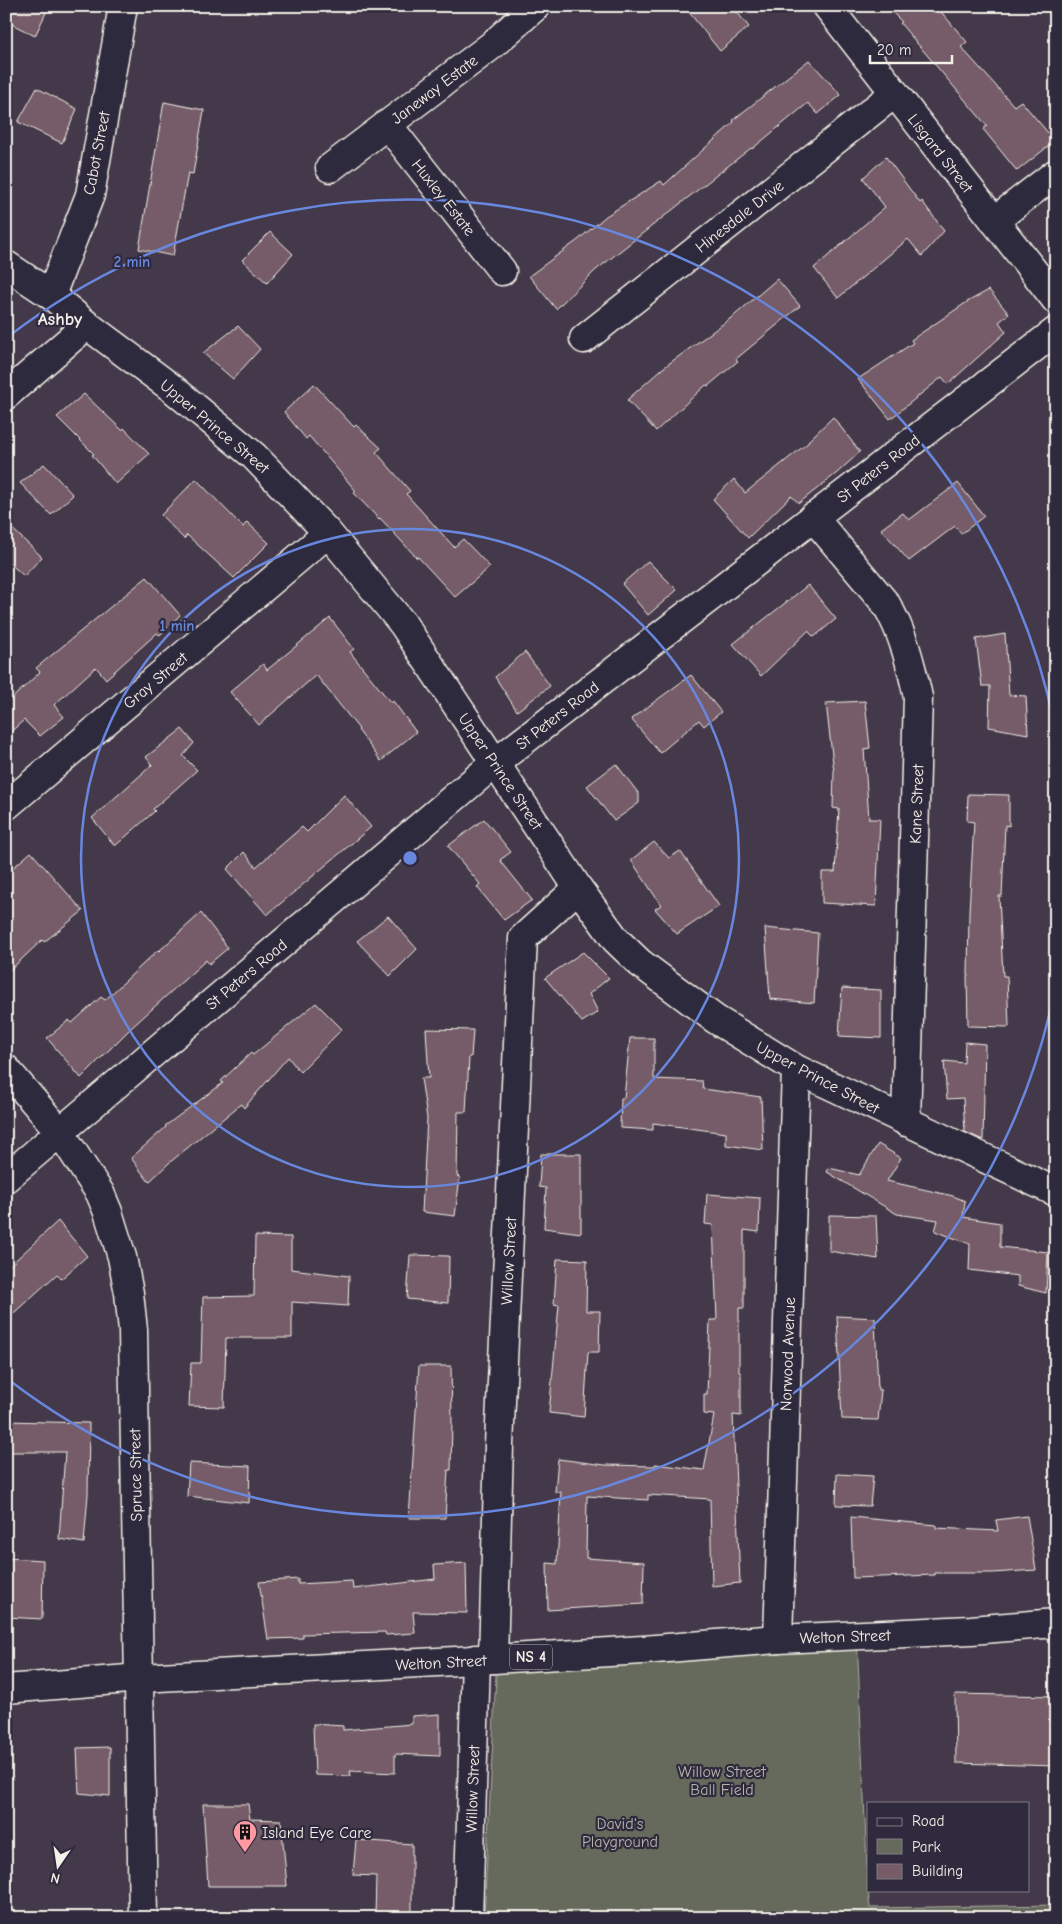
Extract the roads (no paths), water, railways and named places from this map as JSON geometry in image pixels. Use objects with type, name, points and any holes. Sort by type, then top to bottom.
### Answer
[{"type":"street","name":"Cabot Street","points":[[51,295],[90,195],[123,6]]},
{"type":"street","name":"Janeway Estate","points":[[330,168],[491,46],[536,6]]},
{"type":"street","name":"Lisgard Street","points":[[827,6],[1056,300]]},
{"type":"street","name":"Hinesdale Drive","points":[[584,339],[895,93]]},
{"type":"street","name":"Huxley Estate","points":[[387,124],[502,271]]},
{"type":"street","points":[[994,221],[1056,173]]},
{"type":"street","name":"Upper Prince Street","points":[[6,265],[51,295],[87,325],[173,389],[254,456],[328,533],[403,624],[578,888],[616,940],[640,963],[715,1019],[796,1069],[1056,1192]]},
{"type":"street","points":[[6,395],[87,325]]},
{"type":"street","name":"St Peters Road","points":[[6,1178],[496,762],[1056,331]]},
{"type":"street","name":"Kane Street","points":[[813,517],[886,604],[895,619],[907,652],[918,697],[906,1122]]},
{"type":"street","name":"Gray Street","points":[[6,806],[328,533]]},
{"type":"street","name":"Willow Street","points":[[468,1918],[499,1445],[523,938],[578,888]]},
{"type":"street","name":"Spruce Street","points":[[6,1069],[60,1132],[103,1199],[117,1239],[129,1293],[133,1330],[143,1918]]},
{"type":"street","name":"Norwood Avenue","points":[[778,1639],[796,1069]]},
{"type":"street","name":"Welton Street","points":[[6,1689],[140,1678],[644,1650],[778,1639],[952,1631],[1056,1623]]},
{"type":"place","name":"Island Eye Care","points":[[245,1853]]},
{"type":"district","name":"Ashby","points":[[60,319]]},
{"type":"park label","name":"Willow Street Ball Field","points":[[722,1780]]},
{"type":"park label","name":"David's Playground","points":[[620,1832]]}]
